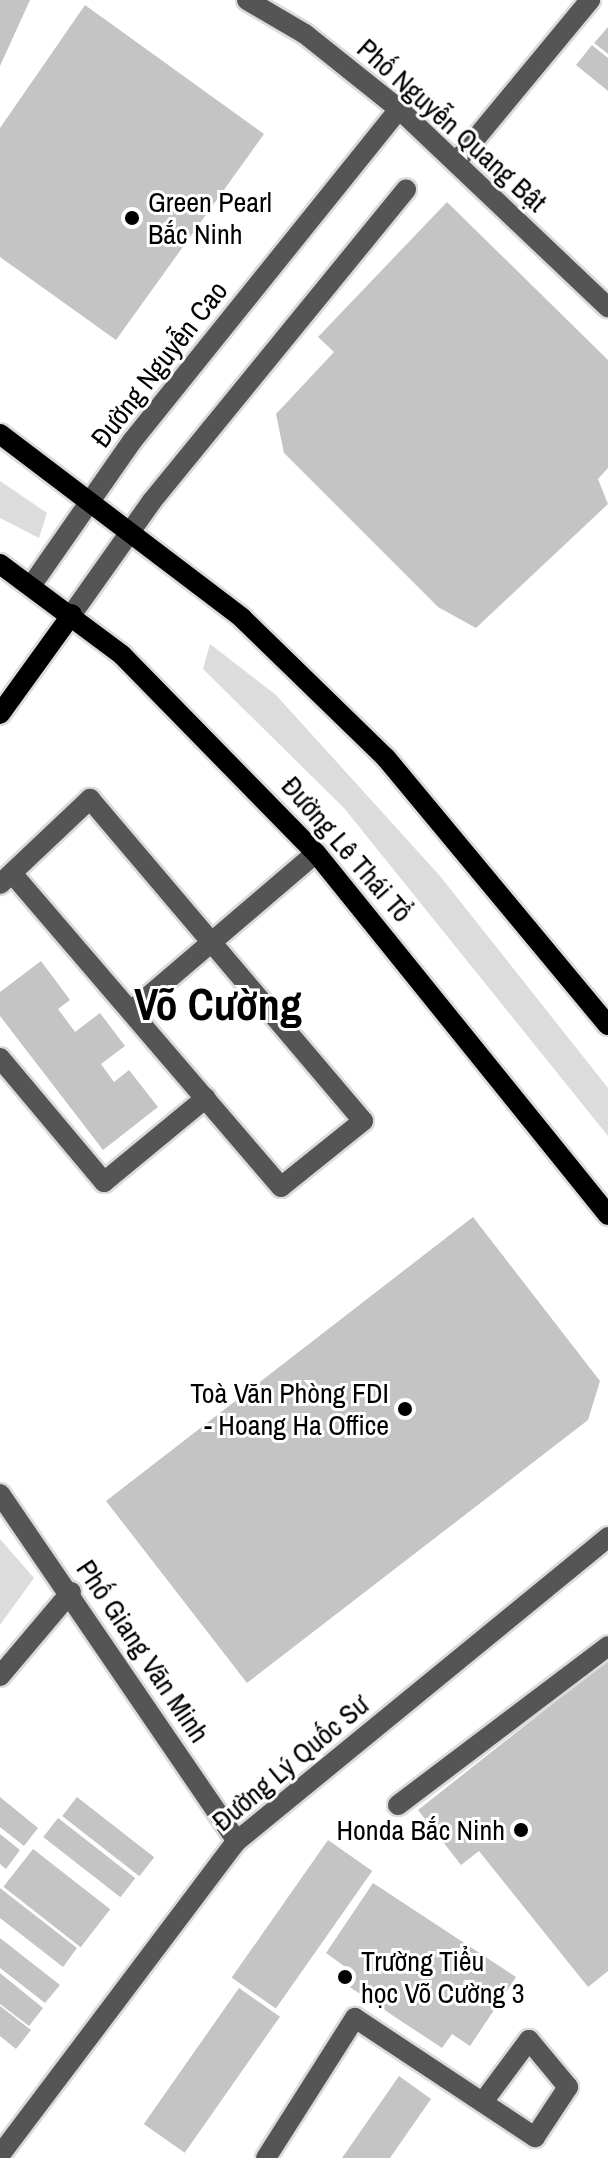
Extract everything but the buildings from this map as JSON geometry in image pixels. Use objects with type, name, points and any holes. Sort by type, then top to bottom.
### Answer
[{"type":"main road","points":[[0,434],[242,618],[386,758],[608,1025]]},
{"type":"main road","name":"Đường Lê Thái Tổ","points":[[0,564],[72,614],[177,705],[316,853],[608,1215]]},
{"type":"main road","points":[[0,714],[72,614]]},
{"type":"street","name":"Phố Nguyễn Quang Bật","points":[[247,0],[305,34],[399,109],[608,307]]},
{"type":"street","points":[[457,161],[590,0]]},
{"type":"street","name":"Đường Nguyễn Cao","points":[[31,586],[89,501],[399,109]]},
{"type":"street","points":[[72,614],[129,531],[406,190]]},
{"type":"street","points":[[90,799],[215,940],[363,1121],[281,1187],[131,1011],[6,878],[90,799]]},
{"type":"street","points":[[131,1011],[316,853]]},
{"type":"street","points":[[0,1058],[104,1182],[206,1098]]},
{"type":"street","name":"Phố Giang Văn Minh","points":[[0,1494],[71,1592],[237,1841]]},
{"type":"street","name":"Đường Lý Quốc Sư","points":[[2,2156],[237,1841],[608,1537]]},
{"type":"street","points":[[0,1676],[71,1592]]},
{"type":"street","points":[[398,1805],[608,1646]]},
{"type":"street","points":[[266,2158],[355,2018],[535,2137],[568,2087],[529,2040],[483,2102]]},
{"type":"shaded area","points":[[0,481],[47,513],[39,538],[0,518]]},
{"type":"shaded area","points":[[210,644],[276,695],[440,876],[608,1088],[608,1136],[344,808],[203,669]]},
{"type":"shaded area","points":[[0,1539],[34,1578],[0,1625]]},
{"type":"place","name":"Green Pearl Bắc Ninh","points":[[132,218]]},
{"type":"place","name":"Toà Văn Phòng FDI - Hoang Ha Office","points":[[405,1409]]},
{"type":"place","name":"Honda Bắc Ninh","points":[[521,1830]]},
{"type":"place","name":"Trường Tiểu học Võ Cường 3","points":[[345,1977]]},
{"type":"district","name":"Võ Cường","points":[[218,1004]]}]
